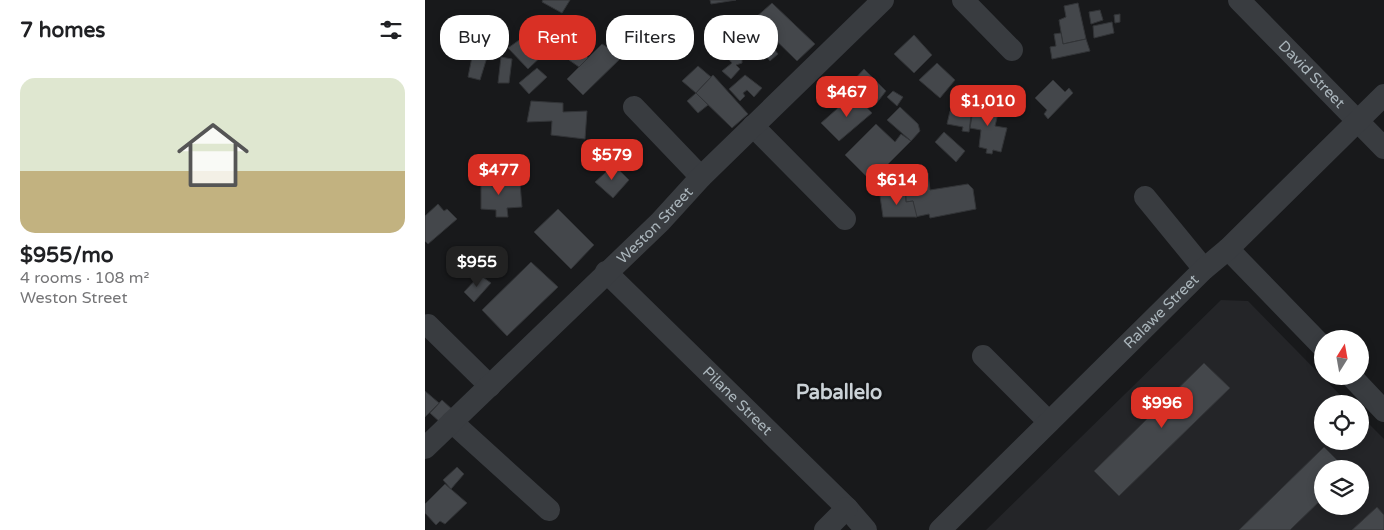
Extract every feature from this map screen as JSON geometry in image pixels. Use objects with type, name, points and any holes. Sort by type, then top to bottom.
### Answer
[{"type":"street","points":[[963,0],[1011,50]]},
{"type":"street","name":"David Street","points":[[1239,0],[1384,148]]},
{"type":"street","name":"Weston Street","points":[[425,448],[660,222],[870,4]]},
{"type":"street","name":"Ralawe Street","points":[[940,530],[1204,269],[1228,249],[1384,95]]},
{"type":"street","points":[[634,107],[701,178]]},
{"type":"street","points":[[753,126],[845,219]]},
{"type":"street","points":[[1145,197],[1204,269]]},
{"type":"street","points":[[1228,249],[1314,338]]},
{"type":"street","name":"Pilane Street","points":[[606,272],[847,508],[866,530]]},
{"type":"street","points":[[428,325],[490,386]]},
{"type":"street","points":[[983,356],[1049,422]]},
{"type":"street","points":[[1360,385],[1384,410]]},
{"type":"street","points":[[452,422],[549,510]]},
{"type":"street","points":[[825,530],[847,508]]},
{"type":"shaded area","points":[[1221,300],[1248,301],[1314,368],[1314,385],[1330,385],[1340,395],[1314,395],[1314,450],[1369,450],[1369,424],[1384,439],[1384,530],[986,530]]},
{"type":"building","points":[[543,0],[570,0],[562,13],[542,2]]},
{"type":"building","points":[[710,0],[736,0],[711,4]]},
{"type":"building","points":[[772,3],[815,44],[797,61],[778,42],[778,15],[758,15]]},
{"type":"building","points":[[1078,3],[1086,39],[1063,44],[1059,20],[1066,17],[1064,6]]},
{"type":"building","points":[[1100,10],[1103,20],[1091,24],[1089,12]]},
{"type":"building","points":[[1120,14],[1120,22],[1115,23],[1114,15]]},
{"type":"building","points":[[1112,22],[1114,33],[1094,38],[1093,26]]},
{"type":"building","points":[[1061,33],[1063,44],[1086,39],[1090,51],[1052,59],[1050,47],[1056,46],[1054,34]]},
{"type":"building","points":[[914,35],[932,55],[914,73],[894,54]]},
{"type":"building","points":[[519,40],[519,60],[509,49]]},
{"type":"building","points":[[602,44],[606,46],[606,60],[619,60],[583,95],[567,79],[586,60],[596,60],[596,50]]},
{"type":"building","points":[[512,59],[509,83],[498,83],[501,60]]},
{"type":"building","points":[[471,60],[486,60],[480,80],[468,77]]},
{"type":"building","points":[[519,60],[537,60],[528,69]]},
{"type":"building","points":[[569,60],[586,60],[579,67]]},
{"type":"building","points":[[729,60],[742,60],[742,63],[736,65],[740,69],[731,79],[722,71],[732,63]]},
{"type":"building","points":[[937,63],[955,80],[940,98],[919,80]]},
{"type":"building","points":[[698,66],[711,77],[696,93],[682,81]]},
{"type":"building","points":[[537,68],[547,77],[529,94],[519,83]]},
{"type":"building","points":[[864,69],[886,91],[875,105],[867,97],[861,102],[854,94],[850,98],[844,91]]},
{"type":"building","points":[[713,75],[748,114],[732,128],[696,93]]},
{"type":"building","points":[[745,75],[762,88],[754,97],[747,90],[743,93],[745,96],[740,101],[729,89]]},
{"type":"building","points":[[1053,80],[1065,92],[1069,88],[1073,93],[1048,119],[1044,114],[1047,110],[1035,98]]},
{"type":"building","points":[[893,91],[903,97],[897,106],[887,97]]},
{"type":"building","points":[[696,93],[708,105],[698,113],[687,101]]},
{"type":"building","points":[[854,94],[872,113],[839,141],[821,123]]},
{"type":"building","points":[[531,101],[563,103],[563,112],[587,111],[585,139],[551,135],[552,121],[527,122]]},
{"type":"building","points":[[988,101],[1000,105],[995,126],[1007,128],[1001,152],[993,150],[992,154],[986,153],[987,149],[979,147],[981,130],[970,128],[974,105],[978,103],[984,104],[984,108],[987,108]]},
{"type":"building","points":[[900,107],[918,124],[920,131],[911,141],[887,120]]},
{"type":"building","points":[[950,111],[971,115],[969,132],[962,131],[963,127],[947,124]]},
{"type":"building","points":[[876,124],[895,142],[901,134],[911,141],[871,181],[845,155]]},
{"type":"building","points":[[944,132],[965,151],[956,162],[935,142]]},
{"type":"building","points":[[614,165],[629,180],[613,198],[595,182]]},
{"type":"building","points":[[481,173],[493,174],[492,187],[520,183],[522,207],[507,208],[508,217],[496,217],[496,210],[481,209]]},
{"type":"building","points":[[928,173],[930,190],[968,184],[973,189],[976,209],[930,218],[929,214],[915,217],[913,201],[906,202],[906,193],[903,190],[901,176]]},
{"type":"building","points":[[903,190],[906,202],[913,201],[917,217],[883,217],[880,196]]},
{"type":"building","points":[[438,204],[444,211],[447,209],[457,219],[428,244],[425,241],[425,216]]},
{"type":"building","points":[[558,209],[594,245],[571,269],[534,232]]},
{"type":"building","points":[[531,262],[558,287],[507,336],[482,310]]},
{"type":"building","points":[[480,275],[491,283],[474,302],[464,292]]},
{"type":"building","points":[[1204,363],[1230,388],[1119,496],[1094,471]]},
{"type":"building","points":[[425,391],[439,403],[425,417]]},
{"type":"building","points":[[442,400],[454,411],[442,424],[430,413]]},
{"type":"building","points":[[1321,450],[1327,450],[1337,460],[1314,460],[1314,507],[1290,530],[1239,530]]},
{"type":"building","points":[[457,467],[464,474],[451,489],[443,480]]},
{"type":"building","points":[[445,484],[467,503],[445,524],[440,521],[436,525],[425,513],[425,504]]},
{"type":"building","points":[[1377,507],[1384,515],[1384,530],[1352,530],[1369,515]]},
{"type":"district","name":"Paballelo","points":[[839,393]]}]
